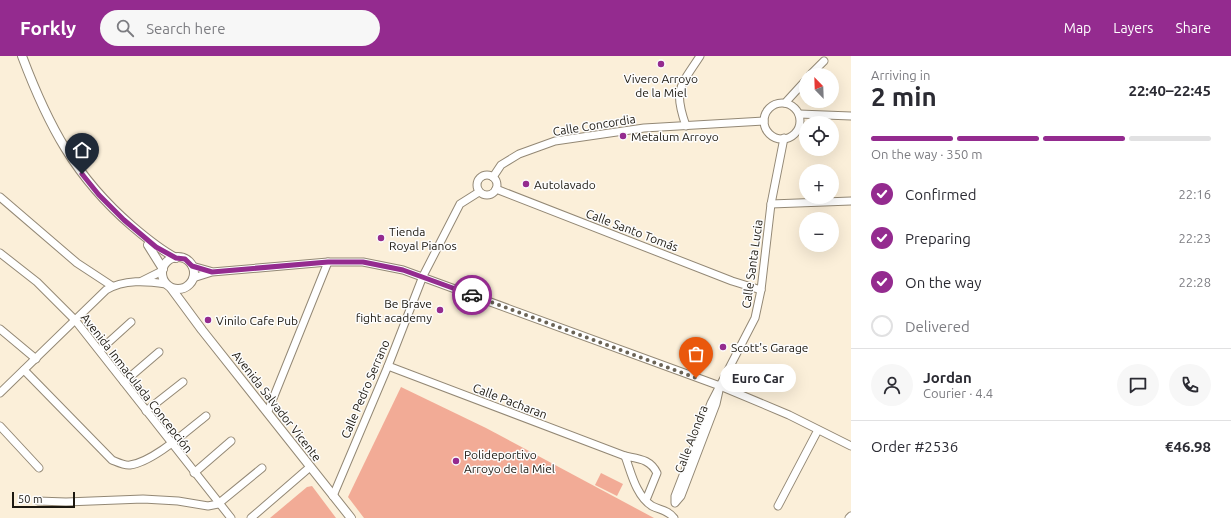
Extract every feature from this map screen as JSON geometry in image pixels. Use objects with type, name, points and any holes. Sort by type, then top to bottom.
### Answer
[{"type":"street","points":[[22,56],[41,104],[55,133],[74,164],[99,195],[156,247],[176,258],[185,259],[192,266],[212,272]]},
{"type":"street","points":[[686,126],[678,97],[681,87],[700,56]]},
{"type":"street","points":[[817,68],[824,61]]},
{"type":"street","points":[[785,103],[799,88]]},
{"type":"street","points":[[778,103],[785,103],[796,109],[799,114],[799,127],[795,133],[784,138],[771,135],[767,131],[764,121],[768,109],[778,103]]},
{"type":"street","points":[[799,114],[851,116]]},
{"type":"street","name":"Calle Concordia","points":[[493,177],[501,165],[519,154],[555,141],[644,128],[764,121]]},
{"type":"street","name":"Calle Santa Lucia","points":[[720,386],[755,318],[761,290],[771,204],[784,138]]},
{"type":"street","points":[[483,176],[493,177],[496,182],[496,189],[488,195],[479,192],[476,186],[478,180],[483,176]]},
{"type":"street","name":"Calle Santo Tomás","points":[[496,189],[732,281],[761,290]]},
{"type":"street","name":"Calle Pedro Serrano","points":[[333,496],[388,366],[423,276],[460,204],[479,192]]},
{"type":"street","points":[[0,197],[77,263],[112,286]]},
{"type":"street","points":[[771,204],[851,201]]},
{"type":"street","points":[[141,234],[163,270],[168,286]]},
{"type":"street","name":"Avenida Inmaculada Concepción","points":[[0,253],[36,282],[75,320],[100,350],[218,504],[231,518]]},
{"type":"street","points":[[140,282],[163,270],[168,261],[176,258]]},
{"type":"street","points":[[268,411],[328,262]]},
{"type":"street","points":[[187,307],[185,295],[187,286],[193,278],[212,272],[328,262],[363,262],[403,270],[423,276],[720,386],[851,446]]},
{"type":"street","points":[[192,266],[193,278]]},
{"type":"street","points":[[0,393],[36,360],[97,297],[112,286],[140,282],[179,289],[187,286]]},
{"type":"street","name":"Avenida Salvador Vicente","points":[[168,286],[187,307],[202,330],[268,411],[351,518]]},
{"type":"street","points":[[100,350],[131,322]]},
{"type":"street","points":[[0,329],[36,360]]},
{"type":"street","points":[[124,382],[159,352]]},
{"type":"street","name":"Calle Pacharan","points":[[388,366],[625,456],[647,460],[653,465],[657,473],[646,500]]},
{"type":"street","points":[[24,370],[112,460],[129,466],[144,460],[171,444],[206,416]]},
{"type":"street","points":[[146,411],[183,382]]},
{"type":"street","name":"Calle Alondra","points":[[671,516],[675,503],[675,496],[711,403],[720,386]]},
{"type":"street","points":[[0,426],[39,468]]},
{"type":"street","points":[[778,506],[818,430]]},
{"type":"street","points":[[194,473],[232,441]]},
{"type":"street","points":[[625,456],[639,492],[651,505],[671,516]]},
{"type":"street","points":[[251,518],[310,467]]},
{"type":"street","points":[[38,501],[66,502],[143,499],[178,501],[208,506],[218,504],[262,468]]},
{"type":"shaded area","name":"Polideportivo Arroyo de la Miel","points":[[401,387],[486,428],[654,518],[364,518],[348,497]]},
{"type":"shaded area","points":[[601,473],[623,484],[617,496],[595,485]]},
{"type":"shaded area","points":[[312,486],[336,518],[270,518],[307,487]]},
{"type":"way so far","points":[[472,295],[696,378]]},
{"type":"place","name":"Vivero Arroyo de la Miel","points":[[661,64]]},
{"type":"place","name":"Metalum Arroyo","points":[[623,136]]},
{"type":"place","name":"Autolavado","points":[[526,184]]},
{"type":"place","name":"Tienda Royal Pianos","points":[[381,238]]},
{"type":"place","name":"Be Brave fight academy","points":[[440,310]]},
{"type":"place","name":"Vinilo Cafe Pub","points":[[208,320]]},
{"type":"place","name":"Scott's Garage","points":[[723,347]]},
{"type":"place","name":"Euro Car","points":[[696,378]]},
{"type":"place","name":"Polideportivo Arroyo de la Miel","points":[[456,461]]},
{"type":"route","points":[[82,174],[99,195],[124,220],[156,247],[176,258],[185,259],[192,266],[201,270],[212,272],[328,262],[363,262],[403,270],[423,276],[472,295]]}]
